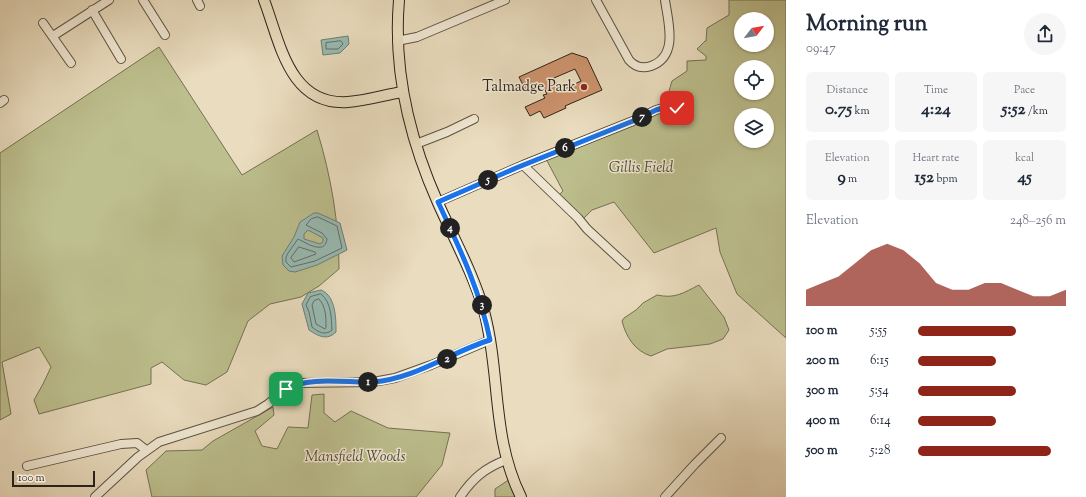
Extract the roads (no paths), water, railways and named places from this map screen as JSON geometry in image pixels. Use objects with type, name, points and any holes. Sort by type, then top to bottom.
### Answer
[{"type":"main road","points":[[264,0],[275,34],[292,73],[309,92],[327,100],[348,102],[402,92]]},
{"type":"main road","points":[[399,0],[397,41],[402,92],[416,144],[438,202],[473,278],[484,310],[490,340],[500,426],[506,460],[521,497]]},
{"type":"street","points":[[53,36],[109,0]]},
{"type":"street","points":[[143,0],[164,35]]},
{"type":"street","points":[[397,41],[417,37],[504,0]]},
{"type":"street","points":[[596,0],[629,60],[634,65],[642,68],[660,62],[668,52],[669,34],[665,0]]},
{"type":"street","points":[[92,10],[121,59]]},
{"type":"street","points":[[44,23],[71,63]]},
{"type":"street","points":[[438,202],[656,110],[666,107],[677,108]]},
{"type":"street","points":[[416,144],[447,132],[474,119]]},
{"type":"street","points":[[523,165],[578,218],[590,232],[626,265]]},
{"type":"street","points":[[95,497],[146,450],[159,442],[257,411],[286,389],[300,383],[373,382],[395,378],[431,365],[490,340]]},
{"type":"street","points":[[666,497],[694,464],[721,438]]},
{"type":"street","points":[[26,466],[126,444],[137,443],[146,450]]},
{"type":"street","points":[[460,497],[482,471],[506,460]]},
{"type":"water","points":[[348,36],[349,44],[340,53],[323,55],[321,40]]},
{"type":"water","points":[[314,213],[318,213],[340,223],[347,250],[317,265],[295,272],[289,271],[283,265],[282,256],[294,237],[300,222]],"holes":[[[308,230],[323,238],[323,242],[320,244],[304,239],[304,234]]]},
{"type":"water","points":[[321,290],[330,297],[335,315],[336,332],[333,335],[326,337],[319,336],[309,330],[302,304],[308,293]]},
{"type":"place","name":"Talmadge Park","points":[[584,87]]},
{"type":"park label","name":"Gillis Field","points":[[641,168]]},
{"type":"park label","name":"Mansfield Woods","points":[[355,457]]}]
